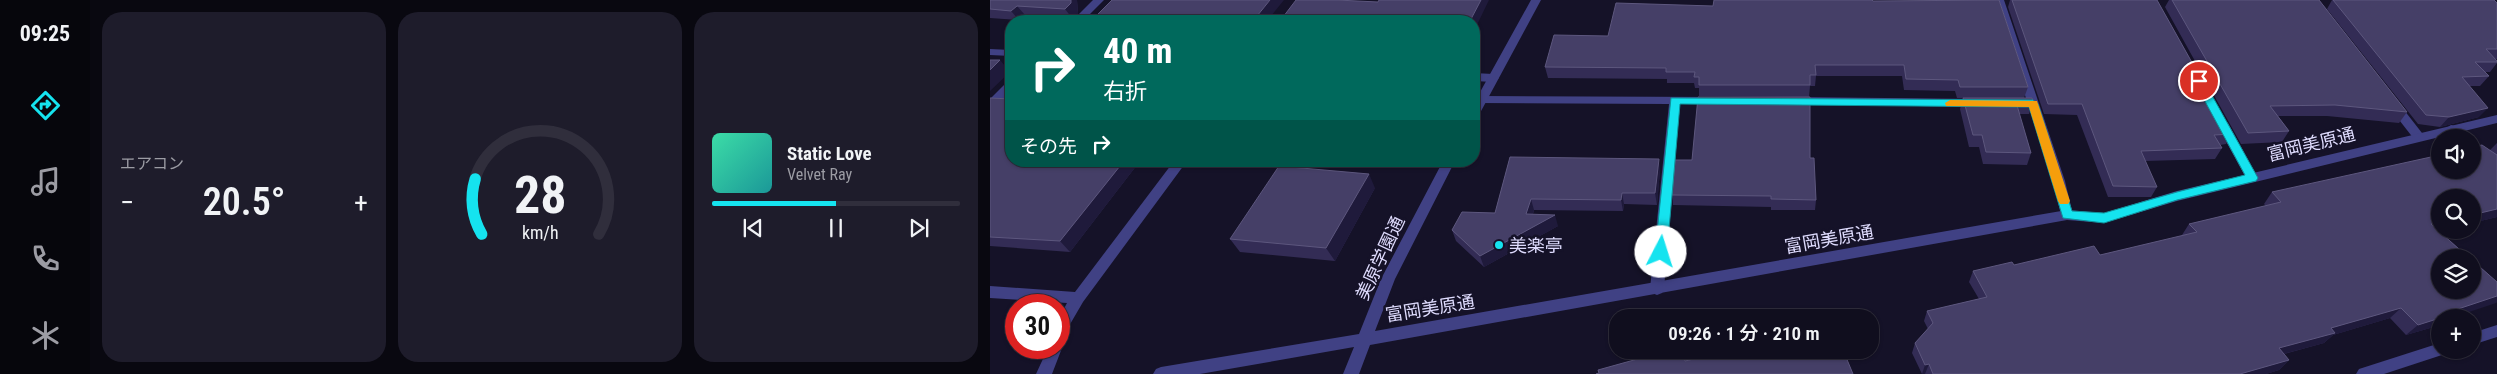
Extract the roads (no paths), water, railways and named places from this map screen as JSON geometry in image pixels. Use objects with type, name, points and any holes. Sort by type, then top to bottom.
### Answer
[{"type":"street","points":[[1083,15],[1099,0]]},
{"type":"street","points":[[1536,0],[1481,100],[1725,101]]},
{"type":"street","points":[[1999,0],[2028,104],[2059,181],[2067,215]]},
{"type":"street","points":[[990,52],[1005,53]]},
{"type":"street","points":[[1480,77],[1493,78]]},
{"type":"street","points":[[990,106],[1005,91]]},
{"type":"street","points":[[2389,98],[2418,136]]},
{"type":"street","points":[[1657,289],[1675,100]]},
{"type":"street","points":[[1784,101],[1994,104]]},
{"type":"street","points":[[2215,110],[2252,178]]},
{"type":"street","name":"富岡美原通","points":[[2468,129],[2497,119]]},
{"type":"street","name":"富岡美原通","points":[[1161,374],[1657,289],[2067,215],[2104,218],[2177,196],[2418,136],[2431,135]]},
{"type":"street","points":[[1070,311],[1176,167]]},
{"type":"street","name":"美原学園通","points":[[1351,374],[1388,279],[1446,167]]},
{"type":"street","points":[[990,292],[1078,298]]},
{"type":"street","points":[[2481,336],[2497,331]]},
{"type":"street","points":[[2364,374],[2431,352]]},
{"type":"street","points":[[1044,374],[1050,359]]},
{"type":"place","name":"美楽亭","points":[[1499,245]]}]
